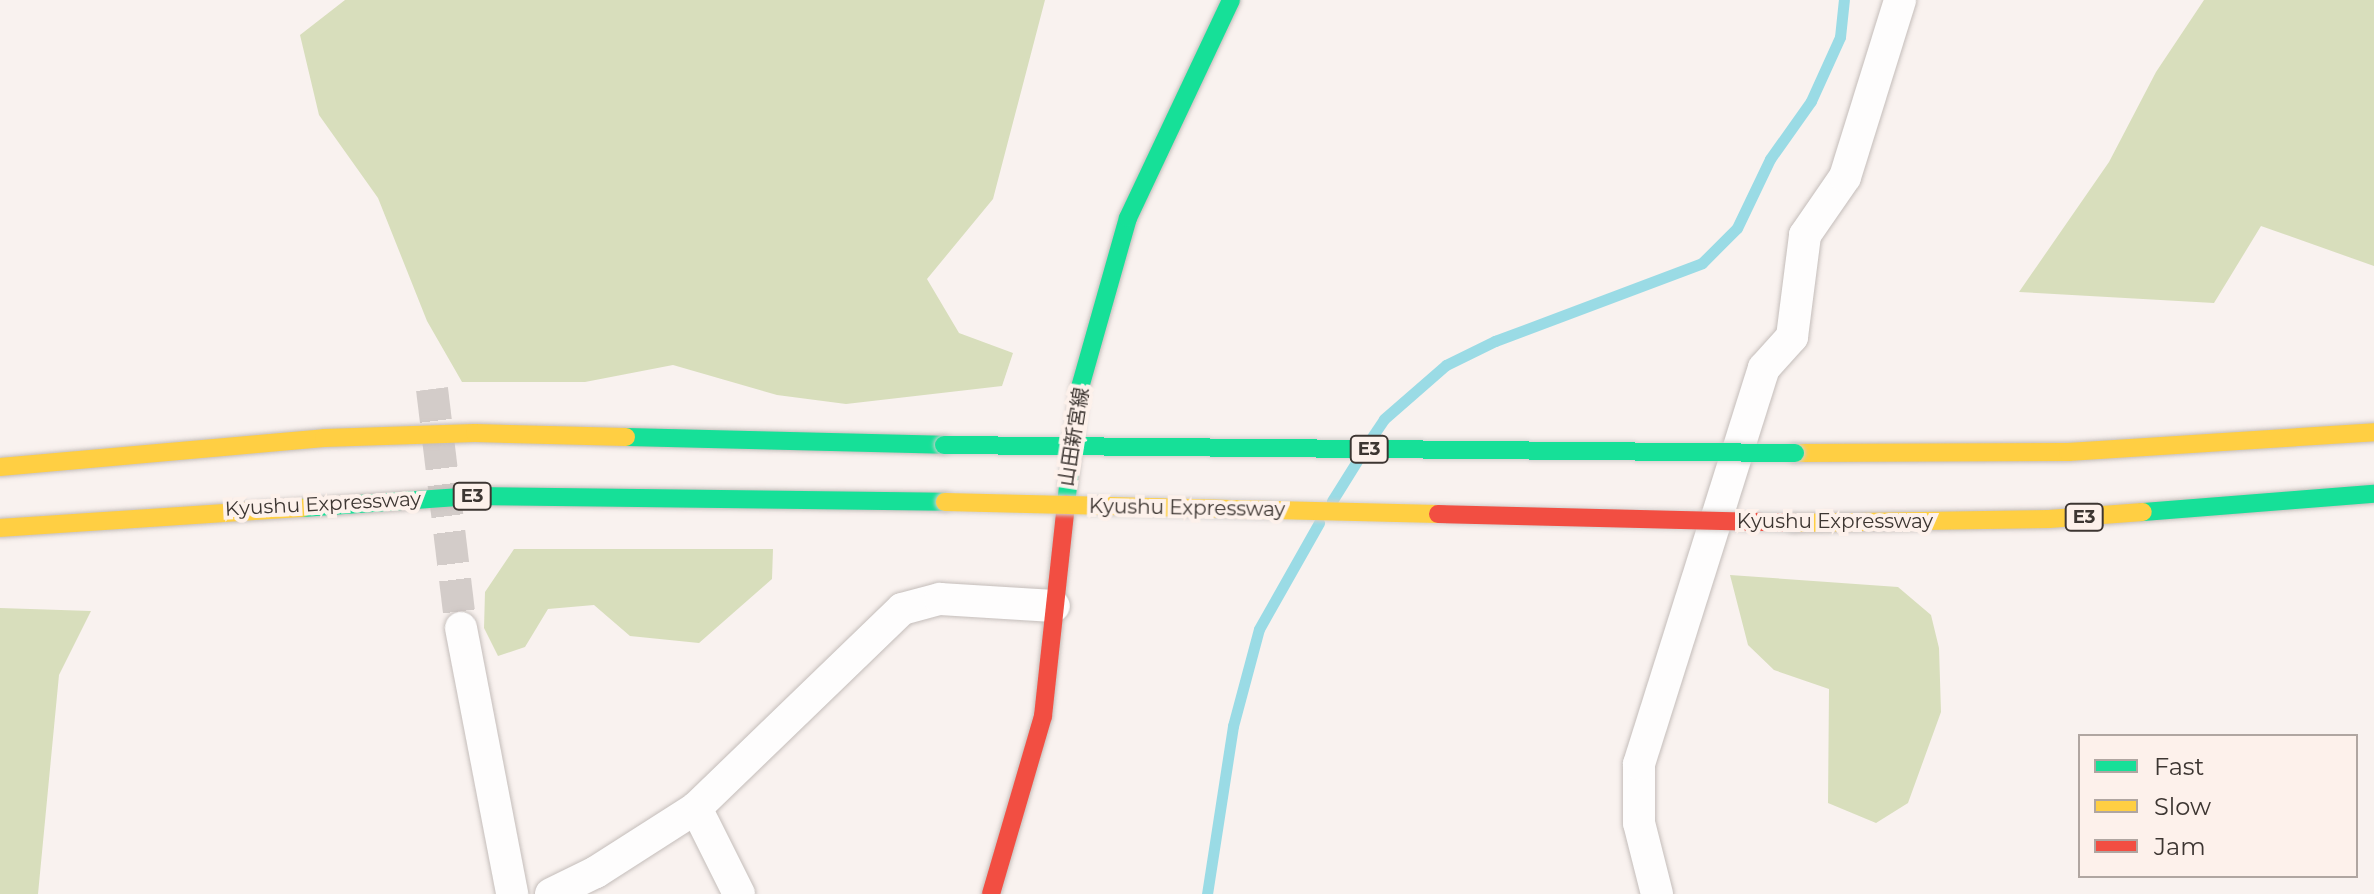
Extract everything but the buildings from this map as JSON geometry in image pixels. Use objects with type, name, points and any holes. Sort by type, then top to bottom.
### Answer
[{"type":"main road","name":"山田新宮線","points":[[991,894],[1043,716],[1079,391],[1128,218],[1231,0]]},
{"type":"main road","name":"E3","points":[[0,467],[324,438],[475,433],[944,445],[1795,453],[2068,452],[2374,432]]},
{"type":"main road","name":"Kyushu Expressway","points":[[0,528],[472,496],[945,502],[1794,523],[2049,519],[2374,494]]},
{"type":"street","points":[[1657,894],[1639,823],[1639,764],[1764,368],[1792,337],[1805,235],[1845,177],[1900,0]]},
{"type":"street","points":[[551,894],[596,872],[696,808],[902,609],[940,599],[1054,606]]},
{"type":"street","points":[[461,628],[512,894]]},
{"type":"street","points":[[696,808],[739,894]]},
{"type":"green space","points":[[345,0],[1045,0],[993,199],[927,279],[959,333],[1013,353],[1002,386],[846,404],[777,395],[673,365],[585,382],[462,382],[427,321],[378,198],[319,115],[300,35]]},
{"type":"green space","points":[[2204,0],[2374,0],[2374,266],[2261,226],[2214,303],[2019,292],[2109,162],[2156,72]]},
{"type":"green space","points":[[514,549],[773,549],[772,579],[699,643],[630,636],[594,605],[548,609],[525,647],[498,656],[484,628],[485,592]]},
{"type":"green space","points":[[1730,575],[1898,587],[1931,615],[1939,648],[1941,712],[1908,803],[1876,823],[1828,803],[1829,689],[1774,670],[1748,645]]},
{"type":"green space","points":[[0,608],[91,611],[59,675],[38,894],[0,894]]},
{"type":"waterway","points":[[1370,440],[1384,419],[1446,365],[1495,341],[1702,263],[1737,228],[1770,159],[1811,101],[1840,37],[1844,0]]},
{"type":"waterway","points":[[1332,501],[1357,461]]},
{"type":"waterway","points":[[1207,894],[1233,726],[1259,629],[1319,523]]},
{"type":"tunnel","points":[[432,389],[461,628]]},
{"type":"traffic: fast","points":[[1066,504],[1079,391],[1128,218],[1231,0]]},
{"type":"traffic: fast","points":[[626,437],[944,445]]},
{"type":"traffic: fast","points":[[944,445],[1795,453]]},
{"type":"traffic: fast","points":[[2143,512],[2374,494]]},
{"type":"traffic: fast","points":[[302,508],[472,496],[945,502]]},
{"type":"traffic: slow","points":[[1795,453],[2068,452],[2374,432]]},
{"type":"traffic: slow","points":[[0,467],[324,438],[475,433],[626,437]]},
{"type":"traffic: slow","points":[[945,502],[1438,514]]},
{"type":"traffic: slow","points":[[0,528],[302,508]]},
{"type":"traffic: slow","points":[[1794,523],[2049,519],[2143,512]]},
{"type":"traffic: jam","points":[[991,894],[1043,716],[1066,504]]},
{"type":"traffic: jam","points":[[1438,514],[1794,523]]}]
